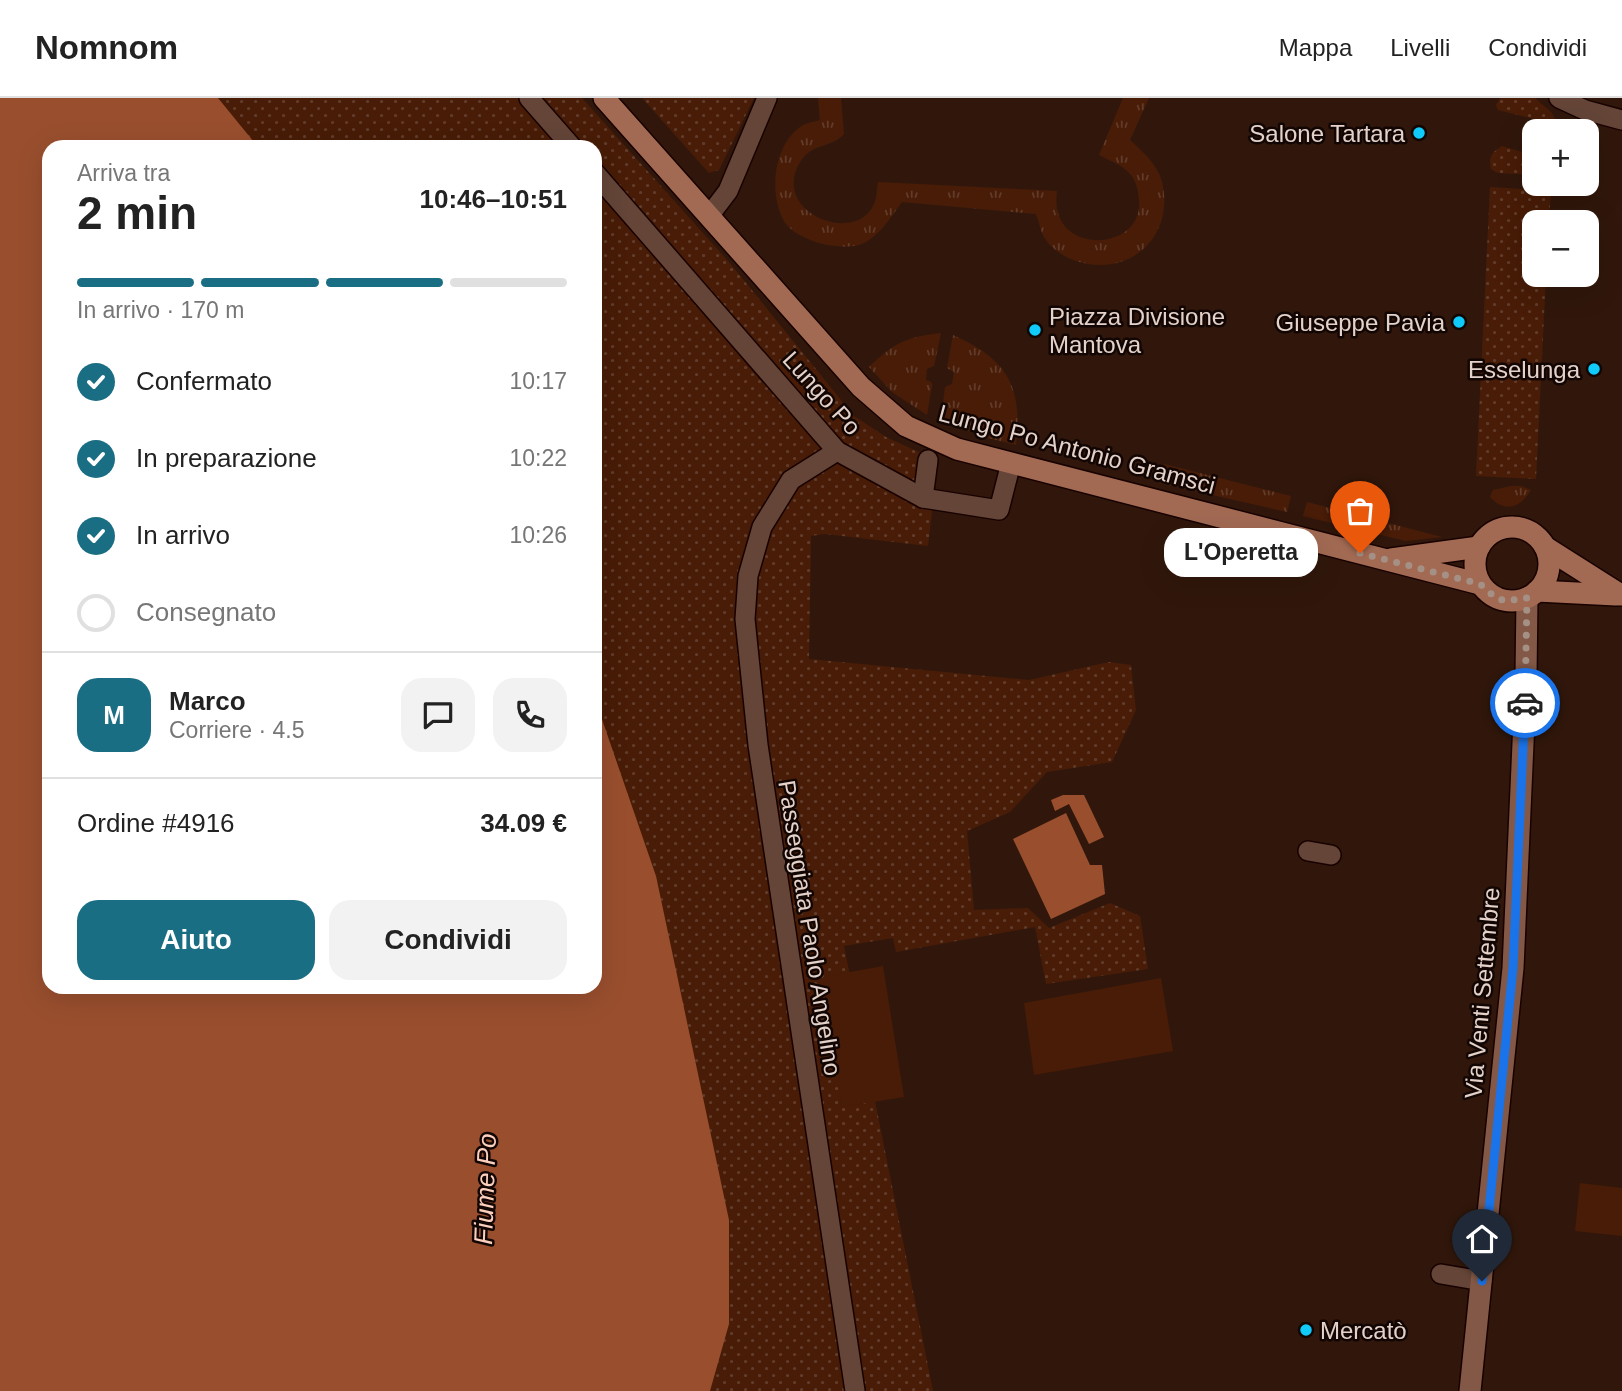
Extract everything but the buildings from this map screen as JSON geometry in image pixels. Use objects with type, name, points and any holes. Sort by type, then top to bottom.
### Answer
[{"type":"main road","name":"Lungo Po Antonio Gramsci","points":[[604,98],[861,387],[906,426],[957,449],[1480,584]]},
{"type":"main road","points":[[1510,527],[1530,532],[1545,547],[1622,595],[1532,594],[1506,601],[1496,598],[1480,584],[1475,572],[1475,559],[1479,547],[1491,533],[1510,527]]},
{"type":"main road","name":"Lungo Po Antonio Gramsci","points":[[1383,560],[1479,547]]},
{"type":"main road","points":[[1532,594],[1545,582],[1548,558],[1545,547]]},
{"type":"main road","name":"Via Venti Settembre","points":[[1470,1391],[1513,968],[1532,594]]},
{"type":"street","points":[[529,98],[549,108],[568,140]]},
{"type":"street","points":[[709,216],[729,191],[767,98]]},
{"type":"street","points":[[1559,98],[1585,110],[1622,120]]},
{"type":"street","name":"Lungo Po","points":[[602,180],[710,291],[837,451],[922,498],[999,510],[1011,463]]},
{"type":"street","name":"Passeggiata Paolo Angelino","points":[[837,451],[791,480],[762,527],[748,576],[746,619],[758,745],[855,1391]]},
{"type":"street","points":[[922,498],[928,460]]},
{"type":"street","points":[[1308,851],[1331,855]]},
{"type":"street","points":[[1441,1274],[1482,1281]]},
{"type":"green space","points":[[0,98],[582,98],[729,262],[854,416],[886,437],[938,461],[928,546],[825,534],[811,536],[809,659],[1029,680],[1109,662],[1131,665],[1136,710],[1112,762],[1047,772],[1010,812],[967,831],[974,910],[1028,908],[1049,928],[1110,903],[1140,916],[1148,969],[1046,984],[1035,927],[896,952],[893,938],[844,946],[933,1391],[0,1391]]},
{"type":"green space","points":[[642,98],[754,98],[719,170],[709,173]]},
{"type":"green space","points":[[818,98],[841,98],[844,134],[834,142],[808,153],[794,177],[796,194],[805,208],[820,218],[837,223],[853,222],[867,214],[876,198],[878,182],[1057,191],[1058,213],[1066,228],[1080,237],[1096,240],[1113,238],[1127,230],[1137,218],[1139,200],[1134,181],[1127,171],[1099,155],[1123,98],[1149,98],[1130,140],[1149,159],[1160,176],[1164,203],[1161,222],[1153,238],[1142,250],[1127,260],[1110,264],[1091,264],[1071,259],[1059,252],[1045,239],[1036,214],[902,202],[882,229],[866,242],[846,247],[810,240],[790,228],[784,221],[776,198],[775,185],[779,158],[784,146],[802,126],[820,120]]},
{"type":"green space","points":[[1500,98],[1535,98],[1555,119],[1534,119],[1498,110],[1496,105]]},
{"type":"green space","points":[[1502,146],[1522,152],[1522,174],[1498,173],[1491,169],[1490,161],[1496,150]]},
{"type":"green space","points":[[1490,187],[1522,189],[1522,196],[1551,196],[1550,210],[1522,210],[1522,287],[1545,287],[1536,479],[1476,476]]},
{"type":"green space","points":[[941,333],[934,366],[927,369],[926,380],[932,385],[927,415],[892,392],[869,367],[901,342]]},
{"type":"green space","points":[[953,335],[987,354],[1007,377],[1017,406],[1016,445],[984,437],[941,421],[945,387],[952,384],[954,372],[947,368]]},
{"type":"green space","points":[[1164,464],[1291,496],[1287,512],[1159,483]]},
{"type":"green space","points":[[1511,486],[1531,490],[1522,501],[1507,507],[1490,497],[1493,490]]},
{"type":"green space","points":[[1307,502],[1442,537],[1406,541],[1303,516]]},
{"type":"green space","points":[[883,966],[904,1097],[842,1107],[823,977]]},
{"type":"green space","points":[[1161,978],[1173,1051],[1034,1075],[1024,1003]]},
{"type":"green space","points":[[1580,1183],[1622,1188],[1622,1236],[1575,1231]]},
{"type":"water","name":"Fiume Po","points":[[0,98],[218,98],[252,140],[42,140],[42,994],[602,994],[602,719],[656,876],[729,1220],[729,1324],[710,1391],[0,1391]]},
{"type":"water","points":[[1063,795],[1084,795],[1104,837],[1089,844],[1069,804],[1055,811],[1051,800]]},
{"type":"water","points":[[1066,813],[1090,865],[1102,865],[1105,894],[1051,919],[1013,839]]},
{"type":"way so far","points":[[1360,553],[1480,584],[1496,598],[1506,601],[1527,598],[1525,703]]},
{"type":"place","name":"Salone Tartara","points":[[1419,133]]},
{"type":"place","name":"Giuseppe Pavia","points":[[1459,322]]},
{"type":"place","name":"Piazza Divisione Mantova","points":[[1035,330]]},
{"type":"place","name":"Esselunga","points":[[1594,369]]},
{"type":"place","name":"L'Operetta","points":[[1360,553]]},
{"type":"place","name":"Mercatò","points":[[1306,1330]]},
{"type":"route","points":[[1482,1281],[1513,968],[1525,703]]}]
